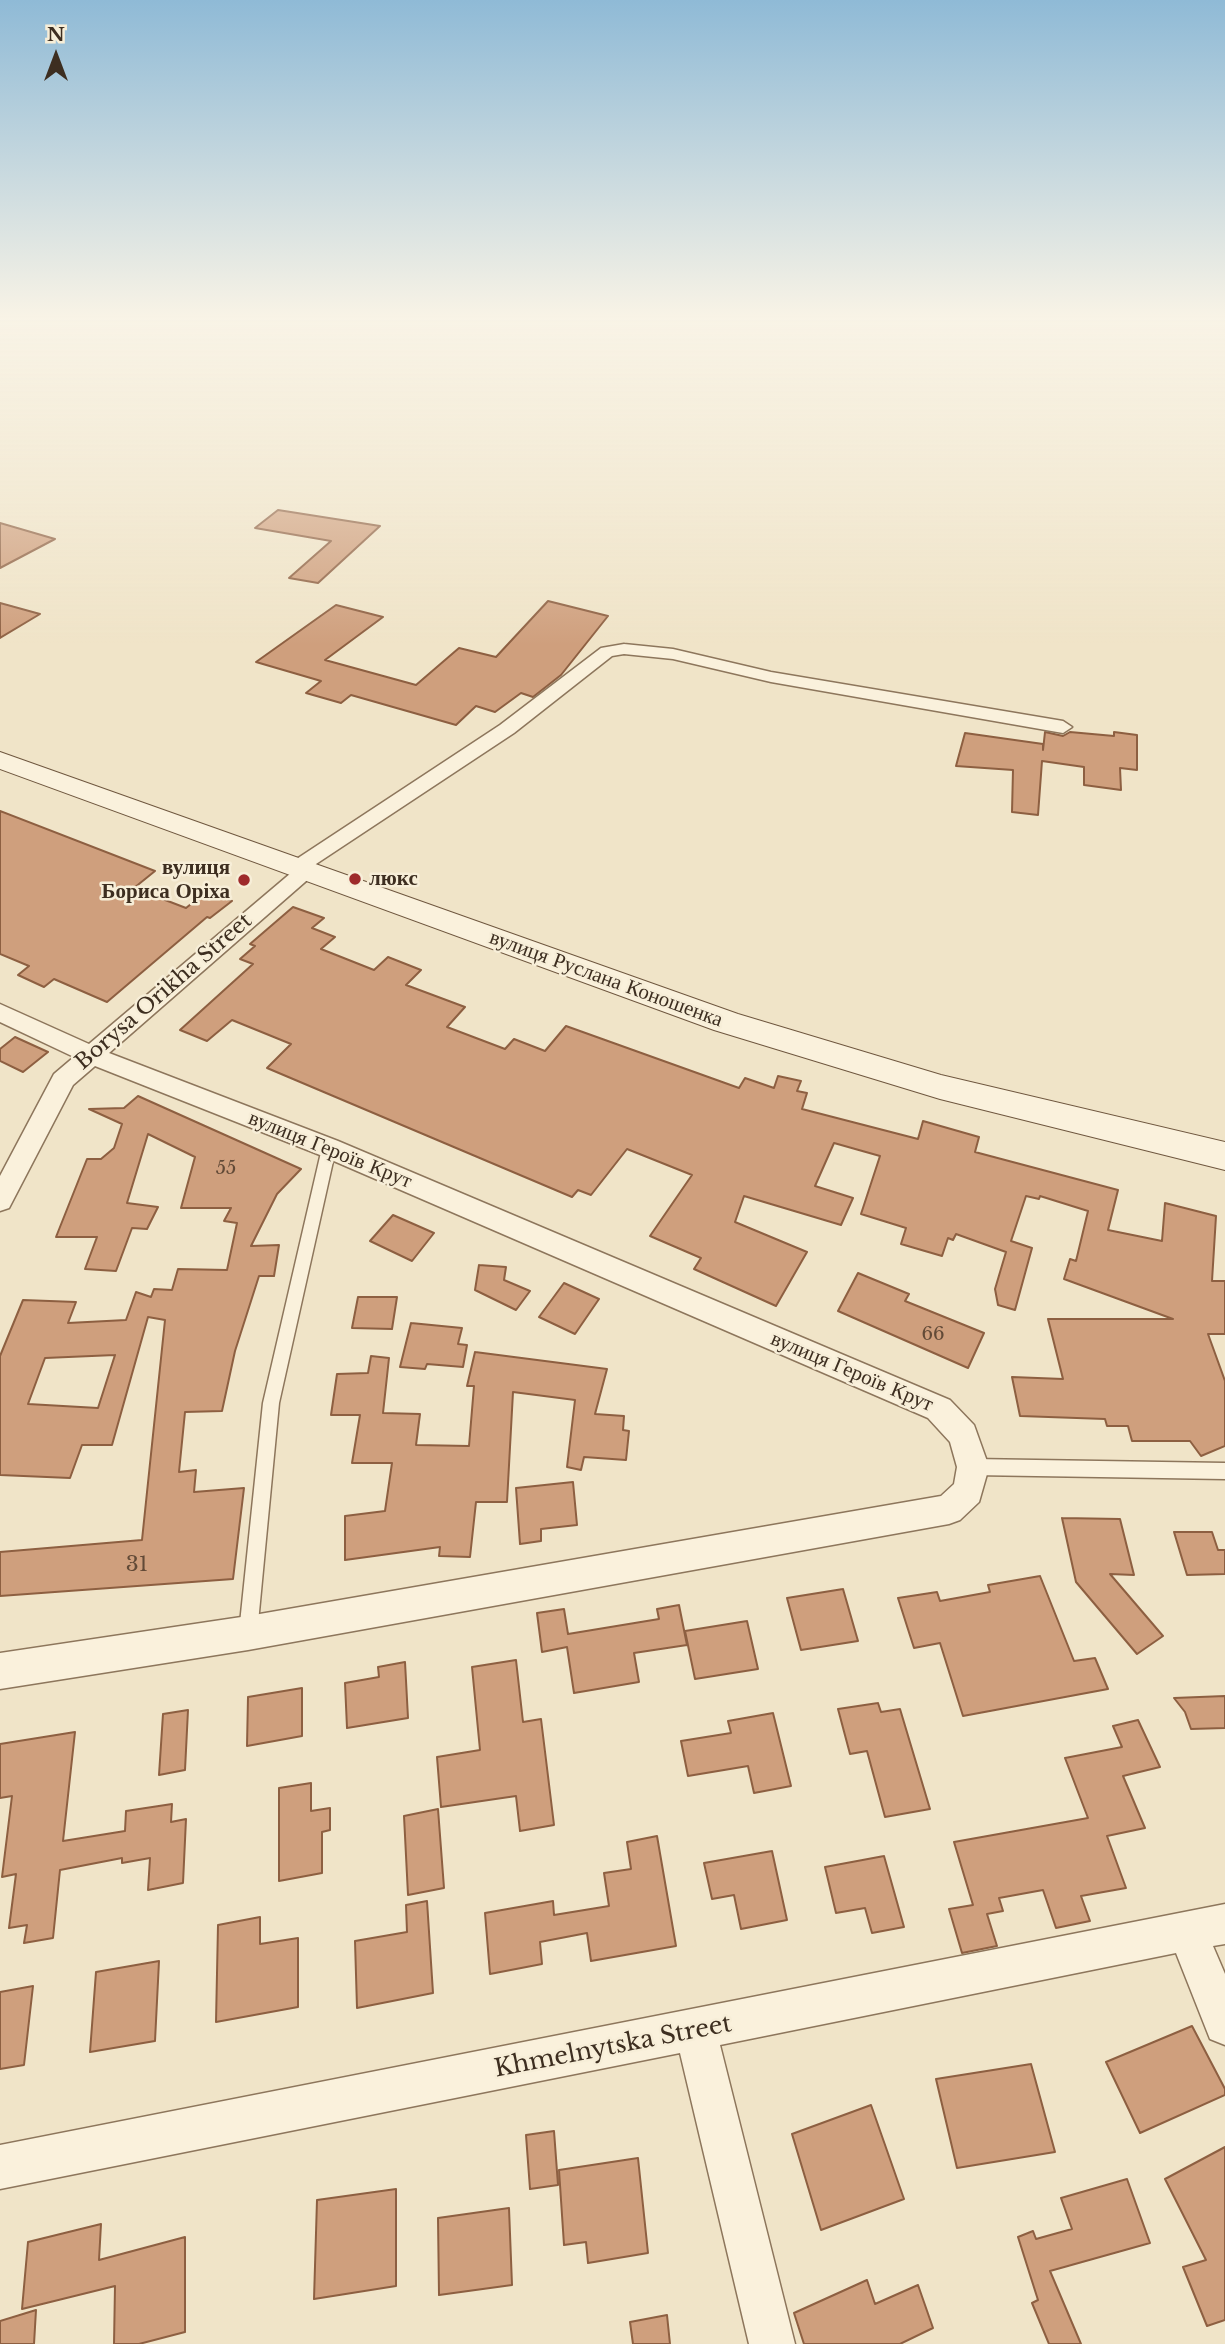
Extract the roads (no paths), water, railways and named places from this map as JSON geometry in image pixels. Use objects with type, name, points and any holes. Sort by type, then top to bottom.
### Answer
[{"type":"street","name":"Borysa Orikha Street","points":[[0,1201],[63,1080],[90,1055],[301,870],[507,729],[607,652],[624,649],[673,654],[771,677],[1063,727]]},
{"type":"street","name":"вулиця Руслана Коношенка","points":[[0,760],[739,1027],[940,1087],[1225,1156]]},
{"type":"street","name":"вулиця Героїв Крут","points":[[0,1013],[90,1055],[329,1149],[939,1409],[962,1435],[973,1467]]},
{"type":"street","points":[[0,1671],[248,1633],[949,1509],[968,1492],[973,1467]]},
{"type":"street","points":[[1206,1929],[1225,2024]]},
{"type":"street","name":"Khmelnytska Street","points":[[0,2167],[1206,1929]]},
{"type":"street","points":[[696,2031],[772,2344]]},
{"type":"lane","points":[[248,1633],[271,1403],[329,1149]]},
{"type":"lane","points":[[973,1467],[1225,1471]]},
{"type":"place","name":"люкс","points":[[355,879]]},
{"type":"place","name":"вулиця Бориса Оріха","points":[[244,880]]}]
